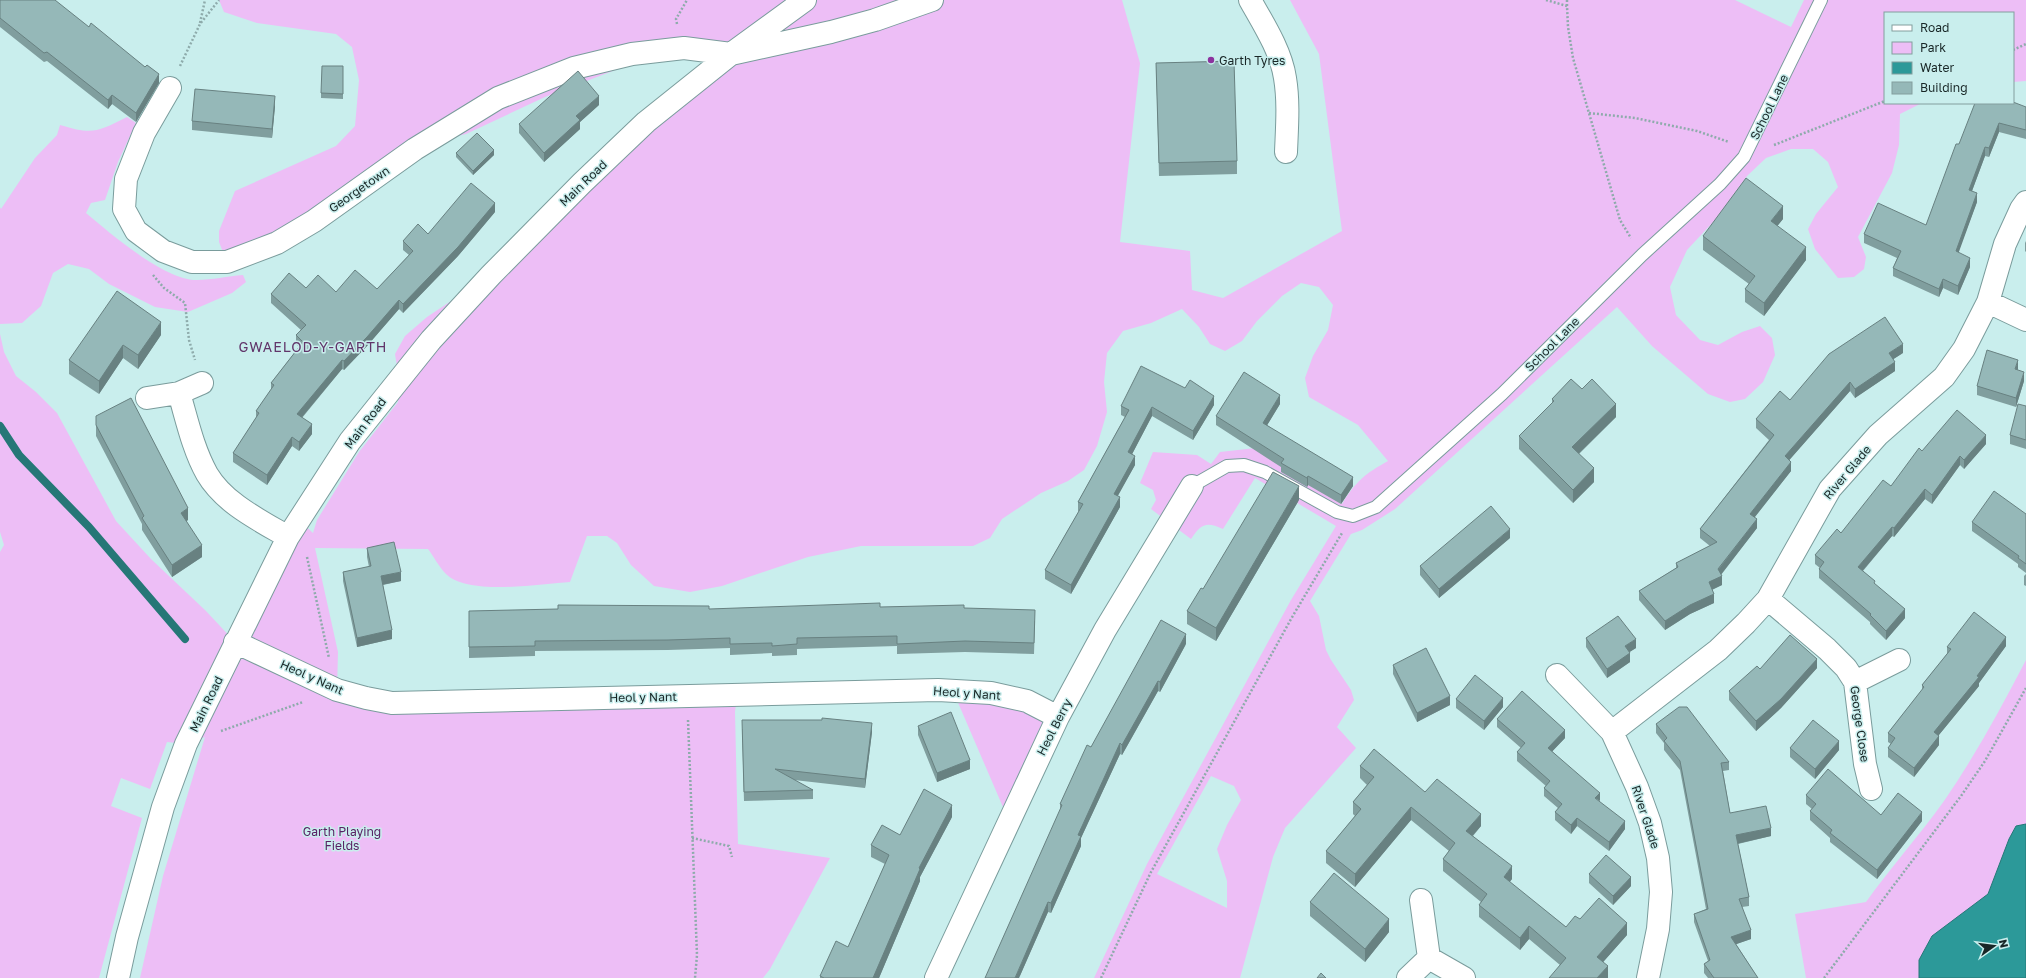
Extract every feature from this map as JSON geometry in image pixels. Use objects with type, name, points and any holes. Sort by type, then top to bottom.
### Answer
[{"type":"street","name":"Main Road","points":[[118,978],[127,937],[163,808],[186,744],[288,537],[350,441],[436,334],[582,183],[646,122],[731,54],[805,0]]},
{"type":"street","points":[[731,54],[831,32],[875,20],[932,0]]},
{"type":"street","points":[[1250,0],[1278,53],[1285,77],[1288,112],[1286,152]]},
{"type":"street","name":"Georgetown","points":[[170,88],[144,133],[126,178],[124,209],[136,231],[163,251],[192,262],[227,262],[277,243],[314,221],[415,149],[498,98],[574,68],[632,54],[684,48],[731,54]]},
{"type":"street","name":"River Glade","points":[[1612,732],[1718,650],[1746,623],[1768,599],[1830,489],[1878,435],[1944,377],[1964,349],[1988,302],[2005,244],[2021,209],[2026,202]]},
{"type":"street","points":[[1988,302],[2026,320]]},
{"type":"street","points":[[147,398],[179,393],[202,383]]},
{"type":"street","points":[[179,393],[194,446],[208,474],[224,495],[252,516],[288,537]]},
{"type":"street","name":"Heol Berry","points":[[936,978],[1058,717],[1105,630],[1192,486]]},
{"type":"street","name":"George Close","points":[[1768,599],[1827,649],[1846,668],[1855,682],[1865,764],[1871,789]]},
{"type":"street","name":"Heol y Nant","points":[[235,642],[336,690],[392,703],[938,690],[991,693],[1027,701],[1058,717]]},
{"type":"street","points":[[1855,682],[1899,660]]},
{"type":"street","name":"River Glade","points":[[1557,676],[1612,732],[1650,823],[1658,858],[1661,892],[1658,929],[1648,978]]},
{"type":"street","points":[[1421,900],[1429,958]]},
{"type":"street","points":[[1408,978],[1429,958]]},
{"type":"street","points":[[1429,958],[1464,978]]},
{"type":"lane","name":"School Lane","points":[[1353,516],[1376,508],[1394,492],[1502,394],[1642,255],[1720,184],[1747,153],[1821,0]]},
{"type":"lane","points":[[1192,486],[1227,466],[1244,465],[1265,472],[1337,512],[1353,516]]},
{"type":"path","points":[[170,88],[200,24],[206,0]]},
{"type":"path","points":[[200,24],[219,0]]},
{"type":"path","points":[[1546,0],[1567,6]]},
{"type":"path","points":[[1567,0],[1568,27],[1573,58],[1620,220],[1642,255]]},
{"type":"path","points":[[2014,50],[2026,44]]},
{"type":"path","points":[[1589,113],[1635,118],[1697,131],[1722,138],[1747,153],[1784,141],[1884,101]]},
{"type":"path","points":[[151,273],[164,288],[185,303],[188,340],[202,383]]},
{"type":"path","points":[[1101,978],[1151,872],[1291,618],[1353,516]]},
{"type":"path","points":[[1824,978],[1961,796],[1985,761],[2026,688]]},
{"type":"path","points":[[687,696],[697,955],[695,978]]},
{"type":"path","points":[[692,838],[730,846],[732,856]]},
{"type":"green space","name":"Garth Playing Fields","points":[[219,0],[1122,0],[1140,63],[1120,242],[1190,251],[1192,290],[1223,298],[1342,231],[1319,54],[1290,0],[1735,0],[1791,27],[1804,0],[2026,0],[2026,81],[2014,82],[2014,12],[1884,12],[1884,104],[1920,104],[1900,114],[1899,145],[1892,173],[1858,237],[1866,257],[1864,269],[1854,277],[1838,278],[1815,249],[1808,229],[1816,214],[1838,187],[1828,162],[1813,149],[1791,149],[1766,158],[1747,176],[1715,220],[1687,250],[1670,287],[1676,315],[1700,340],[1718,345],[1742,332],[1760,326],[1772,338],[1775,355],[1763,382],[1745,399],[1730,402],[1708,394],[1652,346],[1617,307],[1395,509],[1362,530],[1351,534],[1310,601],[1319,616],[1326,650],[1351,690],[1354,700],[1337,727],[1356,748],[1285,828],[1273,857],[1240,978],[1094,978],[1147,864],[1291,600],[1336,526],[1255,478],[1223,529],[1212,525],[1204,525],[1191,539],[1151,509],[1156,500],[1153,490],[1140,483],[1153,452],[1197,455],[1211,464],[1220,452],[1256,448],[1342,504],[1356,484],[1373,470],[1388,461],[1358,425],[1309,397],[1305,378],[1313,356],[1328,330],[1333,305],[1319,287],[1301,283],[1282,296],[1257,321],[1242,341],[1225,351],[1210,344],[1199,327],[1182,309],[1151,323],[1123,331],[1107,353],[1104,382],[1107,412],[1097,446],[1084,470],[1068,481],[1041,493],[1002,519],[990,538],[973,546],[861,546],[808,557],[722,586],[690,592],[654,586],[631,565],[617,543],[607,536],[587,536],[570,582],[505,587],[470,585],[456,581],[443,571],[428,549],[315,548],[338,652],[337,690],[366,698],[737,695],[735,712],[738,844],[830,858],[770,969],[763,978],[140,978],[163,876],[205,737],[186,744],[167,742],[150,789],[121,778],[111,806],[142,818],[99,978],[0,978],[0,552],[4,545],[0,532],[0,334],[4,352],[16,376],[36,392],[57,413],[116,521],[151,559],[206,611],[235,642],[299,520],[313,533],[317,520],[359,452],[398,402],[399,379],[395,354],[405,336],[427,317],[457,297],[730,55],[680,56],[623,67],[545,97],[466,134],[437,141],[227,262],[219,242],[219,231],[235,191],[336,146],[355,126],[359,80],[352,47],[336,34],[257,23],[224,12]],"holes":[[[1211,776],[1234,786],[1241,800],[1227,825],[1217,849],[1227,881],[1227,908],[1157,874]]]},
{"type":"green space","points":[[127,117],[136,123],[118,162],[105,200],[91,203],[86,213],[138,254],[154,265],[170,273],[184,278],[197,280],[243,275],[246,282],[232,293],[188,312],[155,307],[109,284],[89,269],[68,264],[53,273],[41,306],[22,323],[0,324],[0,207],[1,209],[35,158],[57,135],[60,125],[88,131],[101,129]]},
{"type":"green space","points":[[2026,660],[2026,824],[2016,826],[2009,839],[1988,894],[1961,916],[1919,960],[1919,978],[1806,978],[1795,914],[1866,902],[1944,801],[1987,732]]},
{"type":"green space","points":[[953,691],[1058,717],[1009,821]]},
{"type":"water","points":[[2026,824],[2026,978],[1919,978],[1919,960],[1932,936],[1988,894],[2009,839],[2016,826]]},
{"type":"building","points":[[0,0],[55,0],[89,27],[91,23],[145,67],[147,65],[159,74],[136,113],[112,95],[108,100],[47,52],[44,53],[0,18]]},
{"type":"building","points":[[1234,61],[1237,161],[1159,163],[1156,63]]},
{"type":"building","points":[[322,66],[343,66],[343,94],[321,93]]},
{"type":"building","points":[[578,71],[599,96],[576,116],[580,120],[544,153],[519,124]]},
{"type":"building","points":[[195,89],[275,96],[272,129],[192,121]]},
{"type":"building","points":[[2014,102],[2026,107],[2026,130],[1999,123],[1989,148],[1985,147],[1969,190],[1977,193],[1956,251],[1970,258],[1958,286],[1943,279],[1939,289],[1893,268],[1901,251],[1864,234],[1878,203],[1926,225],[1956,144],[1959,144],[1975,104],[2014,104]]},
{"type":"building","points":[[477,133],[494,150],[473,171],[456,153]]},
{"type":"building","points":[[1746,178],[1783,206],[1771,221],[1806,247],[1764,303],[1745,289],[1755,276],[1703,236]]},
{"type":"building","points":[[471,183],[495,203],[458,247],[403,304],[399,300],[367,337],[344,361],[342,360],[297,414],[312,424],[299,442],[292,437],[267,475],[233,453],[259,413],[256,411],[274,385],[271,383],[303,342],[296,335],[306,325],[271,294],[289,273],[306,288],[318,275],[336,292],[355,270],[377,289],[413,251],[403,241],[418,224],[428,234]]},
{"type":"building","points":[[117,291],[161,322],[138,355],[123,345],[99,381],[69,360]]},
{"type":"building","points":[[1885,317],[1903,344],[1889,353],[1895,362],[1855,389],[1850,382],[1785,456],[1791,462],[1750,514],[1757,519],[1718,569],[1722,576],[1709,582],[1714,594],[1690,605],[1665,621],[1639,591],[1678,567],[1676,563],[1717,542],[1700,529],[1774,435],[1756,419],[1780,391],[1790,400],[1829,354]]},
{"type":"building","points":[[1987,350],[2018,360],[2015,369],[2024,372],[2016,398],[1977,386]]},
{"type":"building","points":[[1141,366],[1185,388],[1190,380],[1214,396],[1193,431],[1152,407],[1128,452],[1135,456],[1114,494],[1120,497],[1071,585],[1045,570],[1083,504],[1078,502],[1129,410],[1121,406]]},
{"type":"building","points":[[1244,372],[1280,395],[1263,423],[1353,477],[1341,495],[1308,476],[1307,478],[1281,463],[1284,459],[1216,416]]},
{"type":"building","points":[[1571,379],[1582,389],[1592,379],[1616,404],[1572,447],[1594,468],[1573,490],[1519,436],[1554,401],[1552,399]]},
{"type":"building","points":[[131,398],[188,508],[181,513],[202,545],[172,565],[142,518],[144,516],[96,425],[96,416]]},
{"type":"building","points":[[2018,404],[2026,406],[2026,440],[2010,435]]},
{"type":"building","points":[[1957,410],[1986,435],[1964,460],[1960,456],[1932,495],[1925,489],[1894,528],[1892,527],[1858,567],[1875,581],[1874,583],[1905,609],[1886,631],[1870,615],[1871,614],[1819,569],[1824,562],[1815,555],[1837,529],[1841,533],[1883,480],[1891,486],[1919,448],[1922,451]]},
{"type":"building","points":[[1273,472],[1299,486],[1216,628],[1187,611],[1201,588],[1203,589]]},
{"type":"building","points":[[1994,491],[2026,514],[2026,564],[2018,558],[2019,556],[1972,522]]},
{"type":"building","points":[[1491,506],[1510,529],[1439,589],[1420,566]]},
{"type":"building","points":[[394,542],[401,572],[381,576],[392,630],[357,638],[343,572],[371,566],[367,548]]},
{"type":"building","points":[[880,603],[880,607],[964,605],[964,608],[1035,610],[1034,643],[965,641],[897,644],[897,636],[797,638],[797,644],[772,646],[772,643],[730,644],[730,638],[535,641],[535,646],[469,647],[469,611],[558,609],[558,605],[709,606],[709,609]]},
{"type":"building","points":[[1974,612],[2006,637],[1977,676],[1979,677],[1934,732],[1939,736],[1914,768],[1888,748],[1895,738],[1888,733],[1924,687],[1922,685],[1951,649],[1947,647]]},
{"type":"building","points":[[1618,616],[1636,639],[1625,646],[1630,653],[1607,669],[1586,638]]},
{"type":"building","points":[[1161,620],[1186,634],[1160,682],[1158,681],[1122,745],[1120,743],[1078,835],[1081,836],[1051,903],[1048,902],[1015,978],[985,978],[1087,745],[1091,747]]},
{"type":"building","points":[[1790,635],[1817,659],[1781,699],[1756,721],[1729,691],[1757,666],[1760,669]]},
{"type":"building","points":[[1426,648],[1450,696],[1417,713],[1393,665]]},
{"type":"building","points":[[1475,675],[1503,698],[1484,721],[1456,699]]},
{"type":"building","points":[[1522,691],[1565,730],[1548,748],[1600,793],[1595,798],[1625,821],[1609,842],[1577,818],[1571,825],[1555,812],[1562,804],[1544,788],[1550,781],[1517,752],[1525,743],[1497,719]]},
{"type":"building","points":[[1679,707],[1687,707],[1729,762],[1721,763],[1730,813],[1766,806],[1771,828],[1736,835],[1749,897],[1739,899],[1751,930],[1731,937],[1758,978],[1714,978],[1704,964],[1710,960],[1694,914],[1708,909],[1680,761],[1664,741],[1667,738],[1656,724]]},
{"type":"building","points":[[951,712],[970,760],[937,773],[918,726]]},
{"type":"building","points":[[822,718],[872,723],[865,779],[775,769],[813,790],[744,792],[742,720],[822,720]]},
{"type":"building","points":[[1813,720],[1839,741],[1815,769],[1790,748]]},
{"type":"building","points":[[1374,749],[1425,792],[1437,779],[1481,814],[1466,831],[1512,866],[1504,877],[1566,927],[1575,916],[1580,919],[1599,898],[1627,923],[1597,957],[1608,966],[1597,978],[1549,978],[1566,958],[1529,926],[1520,938],[1479,905],[1487,894],[1443,859],[1455,843],[1411,807],[1355,874],[1326,851],[1361,809],[1353,802],[1374,777],[1360,766]]},
{"type":"building","points":[[1828,769],[1881,815],[1898,793],[1922,812],[1877,870],[1830,833],[1832,830],[1810,811],[1816,804],[1806,795]]},
{"type":"building","points":[[924,789],[952,805],[919,868],[920,869],[873,978],[824,978],[820,976],[836,941],[848,947],[889,855],[871,845],[882,825],[900,835]]},
{"type":"building","points":[[1606,855],[1631,877],[1613,896],[1589,874]]},
{"type":"building","points":[[1334,873],[1389,919],[1365,949],[1310,902]]},
{"type":"building","points":[[1321,973],[1326,978],[1317,978]]},
{"type":"waterway","points":[[0,426],[19,455],[89,527],[185,639]]},
{"type":"place","name":"Garth Tyres","points":[[1211,60]]},
{"type":"district","name":"GWAELOD-Y-GARTH","points":[[313,346]]}]
